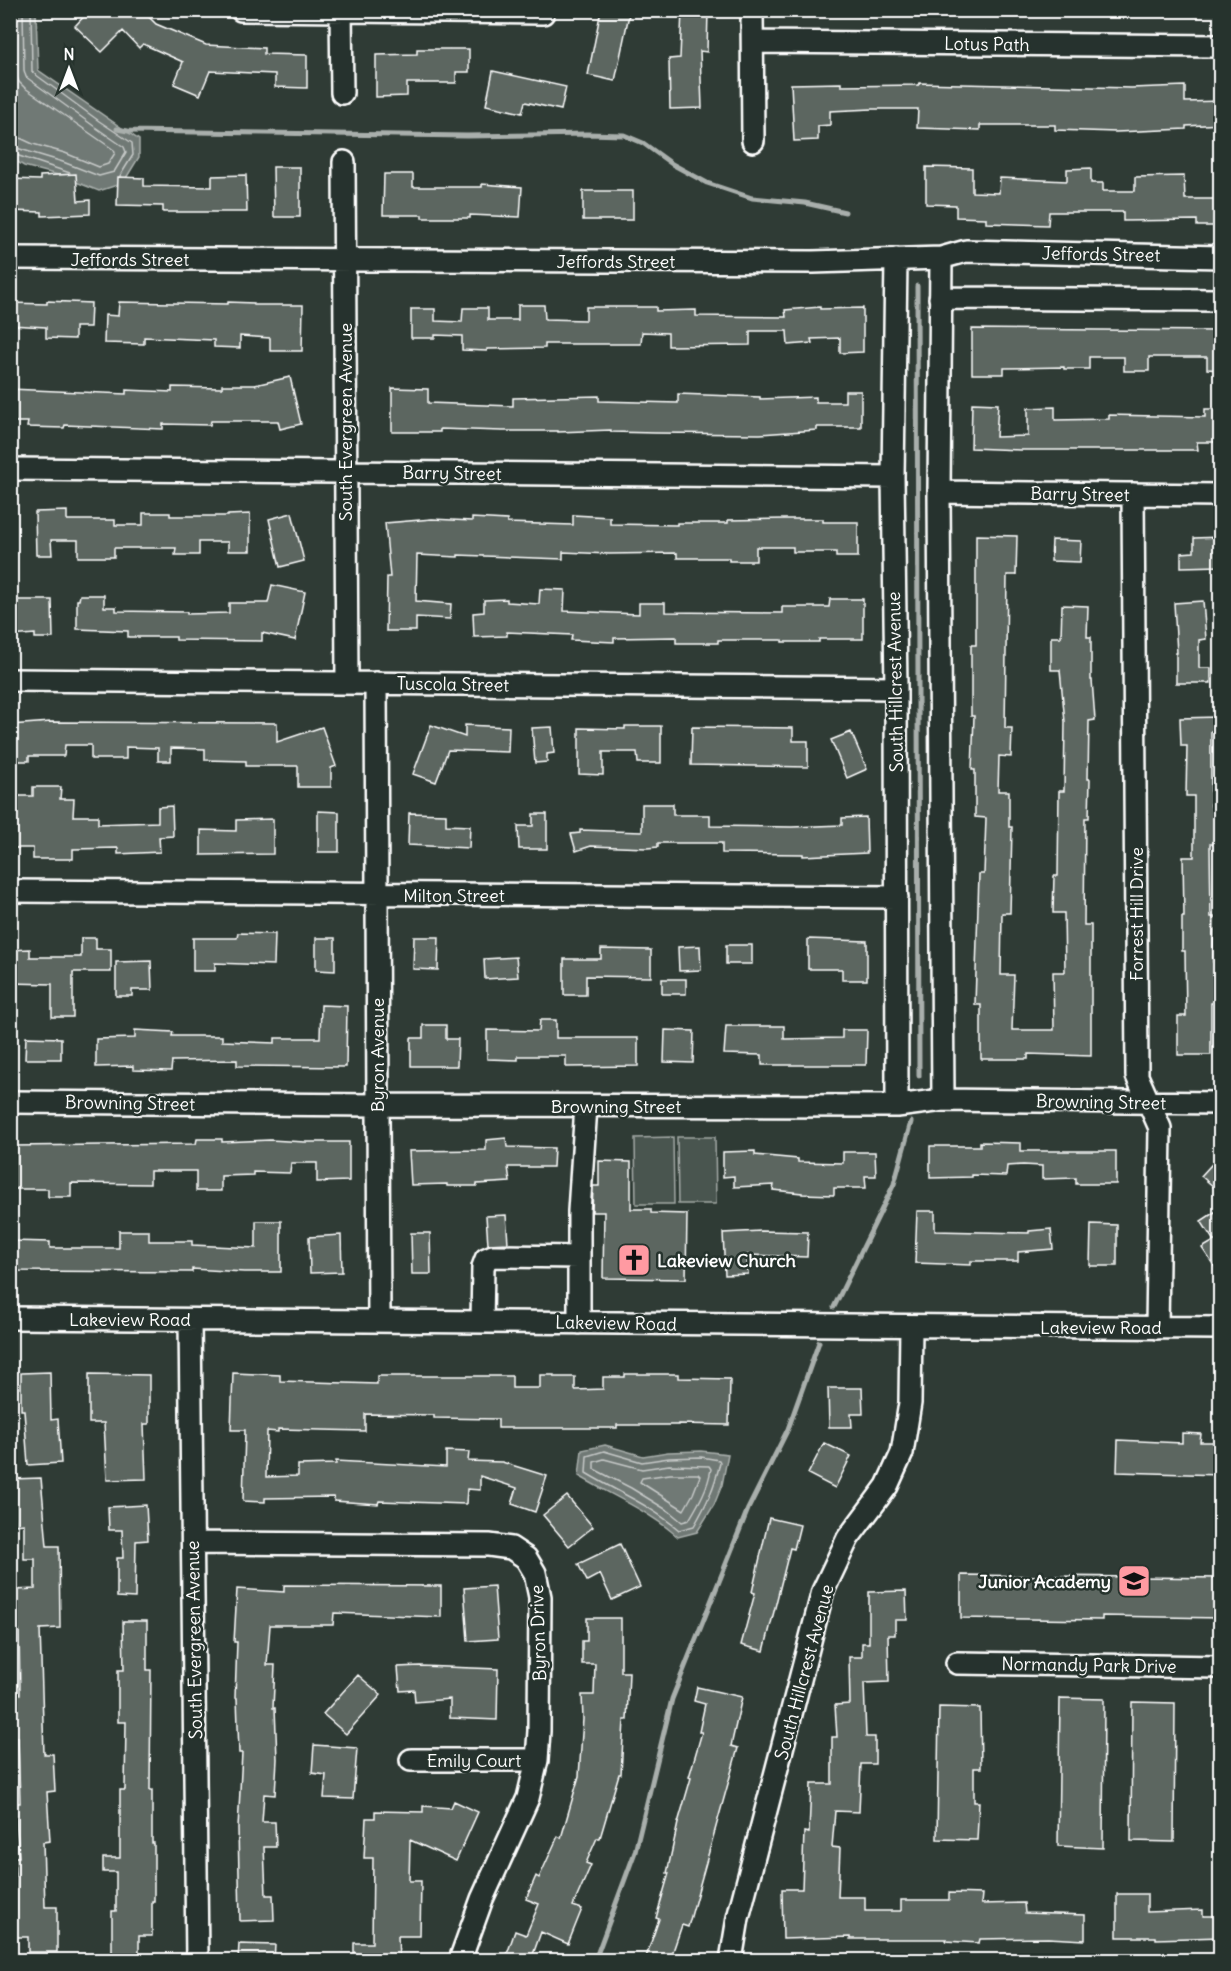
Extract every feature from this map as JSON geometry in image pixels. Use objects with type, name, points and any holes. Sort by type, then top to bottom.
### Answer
[{"type":"street","points":[[240,10],[543,12]]},
{"type":"street","points":[[752,10],[753,141]]},
{"type":"street","points":[[341,11],[342,93]]},
{"type":"street","name":"Lotus Path","points":[[753,42],[1221,46]]},
{"type":"street","name":"South Evergreen Avenue","points":[[344,162],[347,683]]},
{"type":"street","name":"Jeffords Street","points":[[10,258],[813,262],[941,258],[966,251],[1221,257]]},
{"type":"street","points":[[941,258],[939,492],[943,1101]]},
{"type":"street","name":"South Hillcrest Avenue","points":[[896,259],[893,477],[897,1106]]},
{"type":"street","points":[[940,298],[1221,300]]},
{"type":"street","name":"Barry Street","points":[[10,469],[893,477]]},
{"type":"street","name":"Barry Street","points":[[939,492],[1221,495]]},
{"type":"street","name":"Forrest Hill Drive","points":[[1133,494],[1137,1076],[1160,1128],[1157,1328]]},
{"type":"street","name":"Tuscola Street","points":[[10,680],[896,688]]},
{"type":"street","name":"Byron Avenue","points":[[376,683],[379,1321]]},
{"type":"street","name":"Milton Street","points":[[10,891],[897,897]]},
{"type":"street","name":"Browning Street","points":[[10,1102],[586,1106],[897,1106],[943,1101],[1221,1103]]},
{"type":"street","points":[[579,1323],[579,1211],[586,1106]]},
{"type":"street","points":[[482,1322],[483,1267],[486,1259],[493,1256],[579,1257]]},
{"type":"street","name":"Lakeview Road","points":[[10,1318],[1221,1328]]},
{"type":"street","name":"South Evergreen Avenue","points":[[190,1320],[197,1960]]},
{"type":"street","name":"South Hillcrest Avenue","points":[[731,1960],[738,1918],[823,1591],[848,1538],[886,1486],[902,1453],[910,1403],[911,1326]]},
{"type":"street","name":"Byron Drive","points":[[193,1543],[489,1545],[511,1548],[526,1558],[536,1573],[540,1597],[537,1760],[528,1798],[482,1899],[460,1960]]},
{"type":"street","name":"Normandy Park Drive","points":[[957,1663],[1221,1667]]},
{"type":"street","name":"Emily Court","points":[[411,1760],[537,1760]]},
{"type":"shaded area","points":[[673,1137],[674,1204],[636,1204],[635,1138]]},
{"type":"shaded area","points":[[677,1137],[715,1137],[716,1204],[678,1204]]},
{"type":"water","points":[[11,11],[36,11],[38,70],[139,140],[139,157],[123,183],[99,191],[58,175],[24,166],[11,158]]},
{"type":"water","points":[[605,1445],[643,1456],[668,1452],[701,1451],[728,1454],[722,1485],[714,1505],[697,1532],[678,1537],[642,1511],[579,1476],[582,1450]]},
{"type":"building","points":[[90,10],[142,10],[156,24],[206,45],[264,48],[264,54],[307,55],[307,88],[275,87],[275,74],[210,71],[200,95],[174,84],[183,62],[143,44],[139,48],[123,31],[102,52],[75,26]]},
{"type":"building","points":[[601,10],[630,10],[615,81],[588,75]]},
{"type":"building","points":[[682,10],[708,10],[707,52],[700,51],[702,108],[670,109],[669,59],[680,58]]},
{"type":"building","points":[[417,49],[469,49],[469,72],[456,72],[456,83],[407,83],[407,96],[376,97],[376,55],[417,54]]},
{"type":"building","points":[[493,71],[566,87],[561,110],[525,102],[522,113],[486,105]]},
{"type":"building","points":[[841,83],[841,86],[919,85],[919,83],[1131,88],[1185,86],[1185,102],[1221,101],[1221,124],[1186,126],[1186,129],[1116,132],[1055,130],[1055,125],[980,125],[980,130],[917,128],[918,109],[872,109],[830,111],[830,125],[818,126],[818,140],[794,141],[791,84]]},
{"type":"building","points":[[273,167],[300,167],[300,217],[274,217]]},
{"type":"building","points":[[926,167],[972,168],[972,192],[999,193],[1000,178],[1067,181],[1067,169],[1091,168],[1091,183],[1103,183],[1103,191],[1135,191],[1135,177],[1184,176],[1185,199],[1221,199],[1221,226],[1197,226],[1197,220],[1123,221],[1123,212],[1049,212],[1048,225],[986,223],[986,218],[956,217],[956,205],[926,204]]},
{"type":"building","points":[[76,174],[78,201],[90,200],[90,214],[42,216],[42,212],[10,211],[10,179],[40,180],[40,176]]},
{"type":"building","points":[[384,174],[413,174],[413,187],[482,187],[482,184],[522,187],[520,217],[470,215],[470,218],[422,218],[422,215],[383,215]]},
{"type":"building","points":[[246,175],[247,212],[163,212],[163,206],[117,205],[118,177],[144,178],[144,186],[212,187],[212,176]]},
{"type":"building","points":[[583,191],[633,191],[633,220],[583,220]]},
{"type":"building","points":[[47,301],[91,303],[90,327],[75,327],[75,339],[46,338],[46,327],[10,325],[10,303],[47,304]]},
{"type":"building","points":[[119,302],[303,305],[302,351],[270,351],[270,338],[240,336],[240,348],[214,347],[214,340],[144,337],[144,344],[104,343],[105,315],[118,316]]},
{"type":"building","points":[[518,305],[544,305],[545,319],[586,320],[586,307],[656,307],[656,311],[696,310],[696,316],[786,317],[785,310],[820,307],[820,309],[863,308],[863,352],[840,353],[840,338],[811,339],[812,343],[788,345],[787,331],[750,331],[750,345],[668,346],[668,333],[642,332],[641,344],[545,344],[545,348],[487,349],[487,351],[462,350],[462,336],[435,335],[435,338],[411,338],[411,309],[435,309],[435,321],[462,322],[463,308],[488,308],[488,320],[518,320]]},
{"type":"building","points":[[972,329],[1221,331],[1221,370],[1207,369],[1207,357],[1149,357],[1149,371],[1124,371],[1124,357],[1089,357],[1089,369],[1004,368],[1004,374],[972,374]]},
{"type":"building","points":[[290,377],[301,424],[280,429],[278,421],[211,421],[210,425],[163,424],[163,429],[65,425],[64,428],[27,427],[28,422],[10,422],[10,389],[126,394],[126,390],[172,392],[172,387],[222,388],[222,385],[255,385]]},
{"type":"building","points":[[392,388],[428,389],[428,403],[513,406],[513,398],[599,396],[599,401],[678,403],[678,394],[760,397],[760,399],[816,397],[816,402],[845,402],[845,391],[861,391],[861,427],[817,427],[817,430],[760,434],[440,429],[440,432],[392,432]]},
{"type":"building","points":[[972,403],[998,404],[996,437],[1028,436],[1028,408],[1055,407],[1055,420],[1109,419],[1109,415],[1205,417],[1205,409],[1221,409],[1221,442],[1197,442],[1198,450],[971,448]]},
{"type":"building","points":[[67,511],[67,520],[115,520],[115,525],[143,525],[143,513],[170,513],[170,516],[250,514],[250,551],[228,551],[228,542],[199,542],[199,555],[175,555],[176,548],[114,548],[114,557],[78,557],[78,540],[51,540],[52,555],[36,555],[35,512]]},
{"type":"building","points":[[292,513],[304,561],[280,567],[269,519]]},
{"type":"building","points":[[573,515],[610,517],[610,524],[677,525],[677,523],[728,523],[728,520],[785,519],[858,522],[858,557],[836,557],[836,552],[793,552],[793,547],[756,547],[756,561],[729,561],[729,558],[677,558],[677,553],[563,552],[563,559],[417,555],[416,601],[451,604],[450,619],[416,617],[416,631],[386,631],[387,577],[390,577],[385,523],[432,519],[472,521],[472,518],[507,520],[507,523],[573,525]]},
{"type":"building","points":[[976,535],[1017,536],[1016,575],[1007,575],[1005,728],[1012,728],[1011,757],[999,756],[998,791],[1009,791],[1009,827],[1012,827],[1010,913],[1002,913],[1001,975],[1014,975],[1012,1030],[1054,1030],[1053,972],[1065,972],[1064,913],[1053,913],[1054,876],[1058,876],[1059,791],[1064,791],[1065,722],[1060,670],[1051,670],[1051,637],[1061,637],[1062,605],[1088,606],[1087,637],[1091,637],[1091,680],[1095,720],[1089,721],[1089,818],[1085,818],[1084,925],[1091,925],[1091,1056],[1028,1054],[1028,1059],[981,1059],[981,1005],[975,1005],[979,874],[984,874],[986,818],[975,817],[975,770],[972,770],[974,716],[971,716],[971,645],[976,645]]},
{"type":"building","points":[[1221,537],[1221,566],[1181,567],[1181,553],[1194,552],[1194,538]]},
{"type":"building","points":[[1052,540],[1081,541],[1080,562],[1051,561]]},
{"type":"building","points":[[272,585],[305,592],[295,640],[262,633],[262,641],[176,640],[176,637],[128,637],[128,631],[77,629],[77,600],[80,595],[104,595],[104,607],[116,607],[116,611],[229,613],[229,603],[268,603]]},
{"type":"building","points":[[540,589],[565,590],[564,611],[639,614],[639,603],[665,603],[665,612],[782,613],[782,607],[829,607],[830,599],[863,599],[863,639],[819,639],[819,642],[718,640],[718,643],[676,643],[676,637],[614,638],[614,642],[571,640],[572,635],[507,632],[507,636],[474,637],[473,613],[484,612],[484,600],[507,599],[507,602],[539,604]]},
{"type":"building","points":[[10,600],[52,600],[53,638],[35,638],[35,634],[10,636]]},
{"type":"building","points":[[1203,601],[1206,639],[1199,640],[1199,668],[1211,668],[1211,683],[1176,683],[1174,603]]},
{"type":"building","points":[[1217,717],[1217,731],[1211,731],[1211,806],[1219,806],[1220,844],[1210,844],[1211,917],[1214,917],[1213,962],[1216,962],[1217,1003],[1211,1003],[1211,1055],[1178,1055],[1178,1016],[1186,1016],[1185,951],[1182,951],[1183,857],[1194,857],[1194,796],[1186,796],[1187,746],[1181,746],[1180,718]]},
{"type":"building","points":[[51,722],[277,723],[277,742],[322,727],[336,766],[331,768],[331,787],[298,787],[298,766],[246,766],[246,761],[205,760],[205,749],[171,748],[171,761],[158,761],[158,748],[126,747],[126,759],[91,759],[91,745],[65,745],[64,756],[29,756],[29,761],[10,761],[10,725]]},
{"type":"building","points":[[431,725],[465,737],[465,725],[509,727],[508,752],[448,750],[436,782],[413,774]]},
{"type":"building","points":[[625,726],[661,726],[661,763],[638,763],[637,752],[603,752],[603,775],[579,774],[579,728],[625,729]]},
{"type":"building","points":[[552,727],[554,753],[547,754],[547,762],[535,763],[532,728]]},
{"type":"building","points":[[692,727],[793,728],[793,741],[808,741],[808,767],[691,765]]},
{"type":"building","points":[[851,732],[867,769],[847,778],[831,740]]},
{"type":"building","points":[[33,787],[61,787],[60,799],[74,799],[73,816],[98,816],[98,824],[158,822],[158,807],[172,806],[173,836],[159,837],[160,852],[118,854],[118,848],[73,849],[73,859],[33,859],[33,848],[10,848],[10,796],[33,796]]},
{"type":"building","points":[[642,804],[673,804],[673,815],[710,815],[710,826],[842,825],[842,818],[866,817],[867,853],[803,856],[803,854],[722,853],[722,843],[658,843],[658,847],[647,848],[591,846],[576,851],[571,834],[580,833],[580,830],[642,832]]},
{"type":"building","points":[[318,811],[339,812],[339,852],[318,852]]},
{"type":"building","points":[[409,813],[446,814],[446,825],[470,826],[469,848],[408,845]]},
{"type":"building","points":[[533,814],[547,814],[547,849],[519,849],[518,826],[533,826]]},
{"type":"building","points":[[273,819],[273,854],[201,855],[201,830],[236,831],[236,820]]},
{"type":"building","points":[[238,933],[275,934],[274,965],[215,963],[215,971],[193,971],[193,938],[237,938]]},
{"type":"building","points":[[414,937],[439,937],[438,970],[413,969]]},
{"type":"building","points":[[81,938],[96,938],[96,949],[111,949],[111,972],[73,972],[73,1017],[52,1017],[52,984],[10,983],[10,950],[30,949],[30,957],[81,957]]},
{"type":"building","points":[[316,938],[335,938],[335,971],[316,970]]},
{"type":"building","points":[[808,939],[867,941],[867,980],[842,980],[842,969],[808,969]]},
{"type":"building","points":[[726,945],[752,945],[752,964],[726,964]]},
{"type":"building","points":[[700,946],[701,970],[679,971],[678,947]]},
{"type":"building","points":[[601,949],[651,950],[651,977],[586,976],[586,995],[564,995],[564,959],[601,959]]},
{"type":"building","points":[[516,957],[518,977],[485,979],[484,959]]},
{"type":"building","points":[[151,961],[152,990],[132,990],[132,996],[116,996],[116,962]]},
{"type":"building","points":[[662,979],[686,979],[686,994],[662,994]]},
{"type":"building","points":[[321,1005],[347,1006],[346,1067],[237,1066],[237,1060],[172,1061],[171,1071],[133,1070],[133,1066],[96,1067],[96,1039],[135,1038],[135,1030],[173,1032],[172,1036],[222,1036],[222,1041],[275,1043],[275,1038],[320,1038]]},
{"type":"building","points":[[540,1020],[556,1020],[556,1038],[638,1038],[638,1066],[566,1067],[566,1056],[518,1056],[518,1060],[487,1059],[487,1030],[539,1031]]},
{"type":"building","points":[[423,1025],[446,1025],[446,1039],[458,1039],[457,1066],[411,1066],[411,1038],[423,1038]]},
{"type":"building","points":[[726,1026],[784,1026],[784,1039],[842,1038],[842,1030],[867,1030],[866,1065],[762,1065],[762,1055],[724,1054]]},
{"type":"building","points":[[665,1030],[694,1031],[693,1063],[664,1062]]},
{"type":"building","points":[[26,1037],[61,1038],[61,1059],[25,1059]]},
{"type":"building","points":[[506,1138],[507,1147],[554,1148],[553,1167],[508,1167],[510,1182],[477,1184],[477,1186],[411,1185],[409,1151],[486,1150],[486,1140]]},
{"type":"building","points":[[197,1139],[222,1139],[222,1142],[270,1140],[349,1142],[349,1181],[317,1182],[317,1163],[291,1163],[290,1173],[253,1172],[253,1175],[221,1176],[221,1191],[196,1191],[196,1171],[150,1171],[150,1184],[71,1183],[71,1197],[48,1197],[48,1189],[10,1189],[10,1146],[196,1144]]},
{"type":"building","points":[[980,1142],[1021,1143],[1021,1151],[1116,1151],[1116,1184],[1076,1184],[1076,1178],[1042,1179],[1042,1166],[1023,1165],[1007,1166],[1006,1176],[972,1175],[972,1177],[930,1178],[930,1146],[980,1146]]},
{"type":"building","points":[[755,1151],[755,1155],[798,1159],[798,1162],[843,1163],[843,1152],[875,1152],[876,1176],[865,1176],[866,1188],[834,1188],[834,1195],[773,1190],[774,1185],[734,1187],[734,1176],[723,1177],[723,1152]]},
{"type":"building","points":[[1221,1154],[1221,1193],[1201,1176]]},
{"type":"building","points":[[599,1161],[631,1162],[631,1209],[651,1209],[651,1213],[687,1214],[686,1279],[603,1278],[604,1212],[592,1212],[593,1186],[599,1186]]},
{"type":"building","points":[[1221,1208],[1221,1276],[1202,1248],[1214,1241],[1201,1221]]},
{"type":"building","points":[[917,1211],[935,1211],[935,1231],[1029,1233],[1029,1231],[1051,1229],[1053,1249],[1018,1252],[1018,1261],[971,1261],[971,1265],[915,1263]]},
{"type":"building","points":[[506,1215],[508,1243],[488,1244],[486,1216]]},
{"type":"building","points":[[256,1221],[281,1221],[281,1272],[192,1269],[192,1272],[10,1271],[10,1241],[50,1242],[50,1248],[119,1248],[119,1231],[149,1231],[149,1241],[192,1241],[192,1245],[256,1248]]},
{"type":"building","points":[[1091,1224],[1117,1225],[1117,1266],[1090,1266]]},
{"type":"building","points":[[808,1232],[807,1257],[747,1255],[748,1274],[725,1275],[723,1233]]},
{"type":"building","points":[[411,1233],[430,1233],[431,1274],[412,1274]]},
{"type":"building","points":[[341,1235],[342,1272],[310,1273],[309,1237]]},
{"type":"building","points":[[50,1372],[51,1420],[58,1419],[61,1463],[28,1465],[24,1410],[21,1410],[21,1373]]},
{"type":"building","points":[[233,1373],[280,1375],[280,1381],[377,1384],[377,1376],[512,1376],[512,1388],[540,1388],[540,1375],[554,1375],[554,1377],[575,1377],[575,1390],[603,1389],[603,1377],[625,1377],[625,1374],[678,1374],[678,1378],[730,1379],[729,1425],[498,1428],[498,1419],[365,1414],[365,1431],[278,1429],[278,1432],[267,1431],[266,1477],[298,1476],[298,1465],[336,1464],[336,1461],[446,1467],[446,1451],[469,1452],[468,1461],[502,1462],[547,1476],[535,1512],[512,1504],[517,1488],[480,1476],[480,1490],[467,1489],[466,1504],[379,1501],[378,1504],[334,1501],[334,1497],[265,1498],[265,1502],[243,1501],[245,1430],[231,1430]]},
{"type":"building","points":[[89,1374],[149,1375],[149,1424],[144,1424],[146,1479],[107,1480],[104,1423],[89,1423]]},
{"type":"building","points":[[828,1388],[862,1388],[863,1414],[851,1414],[852,1427],[829,1427]]},
{"type":"building","points":[[1182,1433],[1201,1434],[1200,1442],[1221,1442],[1221,1475],[1117,1472],[1118,1440],[1182,1443]]},
{"type":"building","points":[[824,1443],[851,1456],[835,1488],[808,1474]]},
{"type":"building","points":[[41,1478],[47,1546],[59,1546],[60,1628],[40,1629],[44,1754],[53,1754],[55,1791],[47,1792],[50,1841],[43,1842],[45,1907],[57,1907],[57,1952],[28,1952],[28,1937],[14,1937],[16,1907],[14,1857],[19,1857],[15,1803],[20,1803],[18,1737],[13,1737],[12,1694],[20,1694],[19,1630],[17,1630],[15,1590],[35,1589],[35,1559],[24,1559],[24,1524],[15,1525],[11,1479]]},
{"type":"building","points":[[567,1496],[593,1527],[569,1546],[543,1515]]},
{"type":"building","points":[[146,1505],[148,1540],[136,1541],[135,1598],[117,1597],[117,1558],[123,1558],[122,1530],[109,1530],[108,1507]]},
{"type":"building","points":[[769,1518],[800,1525],[794,1549],[790,1548],[764,1651],[741,1645],[755,1593],[752,1592]]},
{"type":"building","points":[[620,1544],[640,1587],[612,1600],[600,1574],[587,1581],[578,1564]]},
{"type":"building","points":[[961,1575],[1221,1578],[1221,1618],[1102,1616],[1102,1620],[961,1618]]},
{"type":"building","points":[[284,1585],[441,1586],[441,1617],[334,1613],[333,1625],[270,1625],[267,1665],[275,1665],[273,1708],[275,1708],[277,1759],[275,1795],[264,1794],[262,1822],[275,1822],[276,1847],[264,1847],[266,1895],[273,1895],[274,1920],[240,1921],[238,1828],[242,1753],[239,1753],[237,1698],[235,1698],[237,1642],[234,1642],[237,1589],[284,1592]]},
{"type":"building","points":[[494,1586],[498,1639],[468,1641],[464,1588]]},
{"type":"building","points":[[906,1591],[907,1620],[895,1620],[895,1635],[888,1635],[889,1682],[864,1683],[866,1737],[875,1737],[875,1764],[861,1764],[859,1812],[835,1811],[832,1847],[840,1848],[838,1897],[865,1897],[865,1911],[901,1911],[901,1900],[949,1900],[949,1893],[982,1894],[981,1904],[1024,1903],[1025,1913],[1085,1915],[1085,1940],[980,1939],[979,1943],[946,1941],[947,1939],[850,1939],[850,1937],[783,1939],[782,1889],[802,1889],[804,1832],[809,1833],[811,1784],[832,1784],[832,1737],[837,1737],[835,1705],[850,1704],[849,1657],[862,1657],[862,1643],[869,1643],[869,1592]]},
{"type":"building","points":[[587,1618],[621,1618],[621,1672],[629,1672],[621,1774],[619,1774],[600,1838],[597,1838],[586,1863],[591,1865],[573,1906],[582,1909],[568,1944],[541,1932],[531,1960],[505,1960],[515,1931],[526,1935],[539,1904],[526,1899],[536,1876],[539,1878],[558,1836],[561,1838],[579,1776],[583,1719],[582,1695],[594,1695],[595,1664],[582,1664],[582,1641],[587,1641]]},
{"type":"building","points":[[123,1621],[147,1621],[147,1670],[151,1670],[150,1790],[152,1790],[152,1843],[154,1843],[154,1901],[152,1901],[152,1936],[139,1936],[139,1959],[112,1959],[112,1911],[116,1911],[116,1872],[103,1872],[103,1858],[120,1858],[120,1790],[125,1790],[126,1722],[118,1722],[118,1670],[124,1670]]},
{"type":"building","points":[[398,1667],[498,1669],[497,1720],[450,1718],[450,1699],[415,1702],[414,1690],[400,1691]]},
{"type":"building","points":[[358,1675],[381,1695],[346,1734],[323,1714]]},
{"type":"building","points":[[697,1687],[742,1697],[731,1746],[738,1748],[688,1927],[682,1925],[670,1960],[645,1960],[659,1919],[656,1918],[669,1873],[667,1873],[678,1823],[691,1778],[689,1777],[702,1732],[699,1732],[705,1704],[694,1701]]},
{"type":"building","points":[[1060,1698],[1104,1699],[1103,1848],[1058,1846]]},
{"type":"building","points":[[1132,1702],[1175,1703],[1174,1842],[1131,1841]]},
{"type":"building","points":[[939,1707],[980,1708],[981,1768],[974,1768],[974,1802],[979,1802],[977,1840],[937,1839]]},
{"type":"building","points":[[314,1745],[357,1748],[353,1799],[324,1798],[326,1775],[312,1773]]},
{"type":"building","points":[[454,1801],[478,1812],[456,1861],[410,1840],[409,1881],[421,1881],[420,1936],[398,1936],[399,1960],[354,1960],[354,1943],[372,1943],[373,1858],[364,1858],[366,1818],[375,1818],[375,1811],[423,1812],[423,1806],[451,1808]]},
{"type":"building","points":[[1117,1894],[1147,1894],[1147,1912],[1203,1910],[1203,1916],[1221,1916],[1221,1937],[1156,1939],[1156,1937],[1117,1937]]},
{"type":"building","points":[[239,1944],[275,1945],[274,1960],[238,1960]]},
{"type":"waterway","points":[[117,129],[467,136],[624,135],[643,143],[672,164],[707,183],[752,198],[805,203],[845,212]]},
{"type":"waterway","points":[[917,286],[919,1076]]},
{"type":"waterway","points":[[834,1307],[894,1184],[911,1122]]},
{"type":"waterway","points":[[595,1960],[635,1852],[672,1699],[748,1509],[788,1429],[819,1342]]},
{"type":"place","name":"Lakeview Church","points":[[634,1260]]},
{"type":"place","name":"Junior Academy","points":[[1134,1581]]}]
